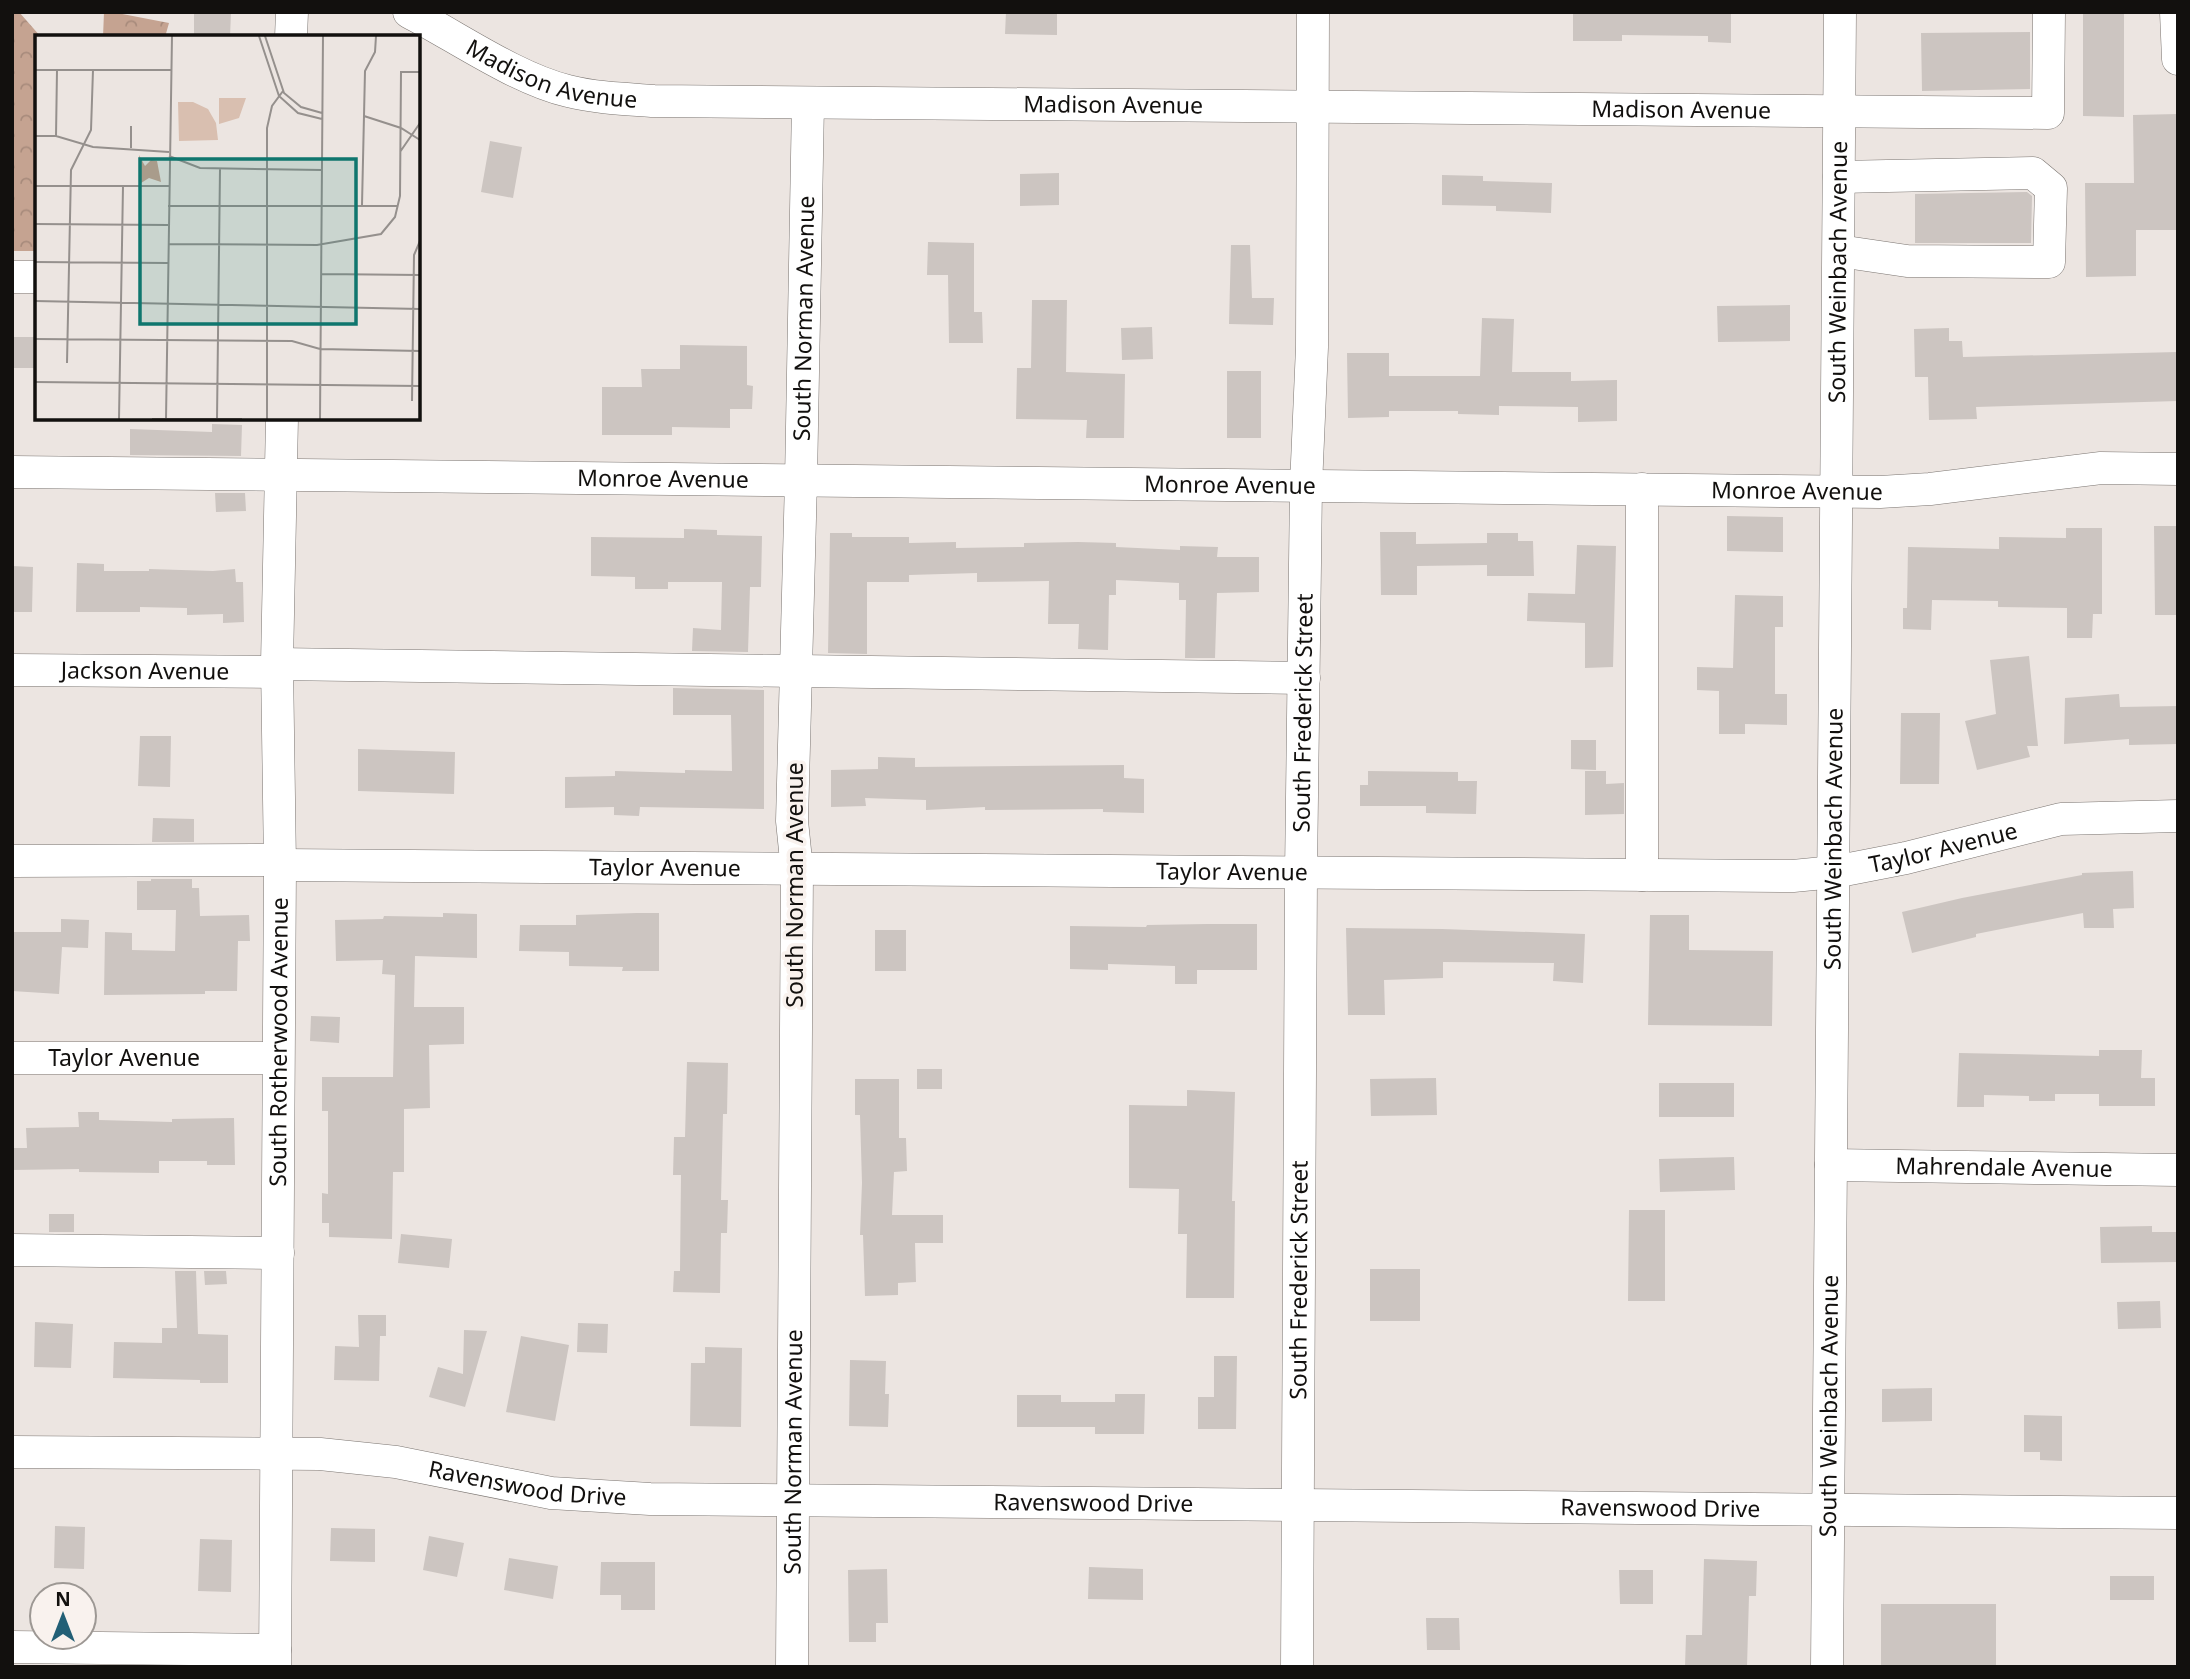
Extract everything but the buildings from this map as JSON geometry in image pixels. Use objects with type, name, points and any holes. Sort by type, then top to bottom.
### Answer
[{"type":"street","points":[[291,35],[292,12]]},
{"type":"street","name":"Madison Avenue","points":[[409,12],[537,80],[566,91],[602,98],[808,103],[2049,113],[2049,12]]},
{"type":"street","name":"South Frederick Street","points":[[1297,1667],[1301,874],[1306,486],[1312,346],[1313,12]]},
{"type":"street","name":"South Weinbach Avenue","points":[[1827,1667],[1840,12]]},
{"type":"street","points":[[2176,12],[2178,59]]},
{"type":"street","name":"South Norman Avenue","points":[[793,1667],[797,870],[792,821],[808,103]]},
{"type":"street","points":[[1839,177],[2033,173],[2050,188],[2049,262],[1907,261],[1839,251]]},
{"type":"street","points":[[12,276],[35,277]]},
{"type":"street","name":"South Rotherwood Avenue","points":[[275,1658],[280,862],[277,668],[282,420]]},
{"type":"street","name":"Monroe Avenue","points":[[12,472],[1880,492],[1930,489],[2101,468],[2178,469]]},
{"type":"street","points":[[1642,489],[1642,875]]},
{"type":"street","name":"Jackson Avenue","points":[[12,670],[277,668],[1304,678]]},
{"type":"street","name":"Taylor Avenue","points":[[12,861],[797,870],[1793,876],[1834,872],[1906,858],[2061,819],[2178,816]]},
{"type":"street","name":"Taylor Avenue","points":[[12,1058],[278,1058]]},
{"type":"street","name":"Mahrendale Avenue","points":[[1831,1165],[2178,1170]]},
{"type":"street","points":[[12,1250],[278,1253]]},
{"type":"street","name":"Ravenswood Drive","points":[[12,1452],[320,1454],[396,1462],[518,1488],[564,1494],[650,1499],[2178,1513]]},
{"type":"street","points":[[12,1647],[275,1658]]},
{"type":"green space","points":[[12,12],[19,12],[39,35],[35,35],[35,251],[12,251]]},
{"type":"green space","points":[[104,12],[169,23],[166,35],[103,35]]}]
